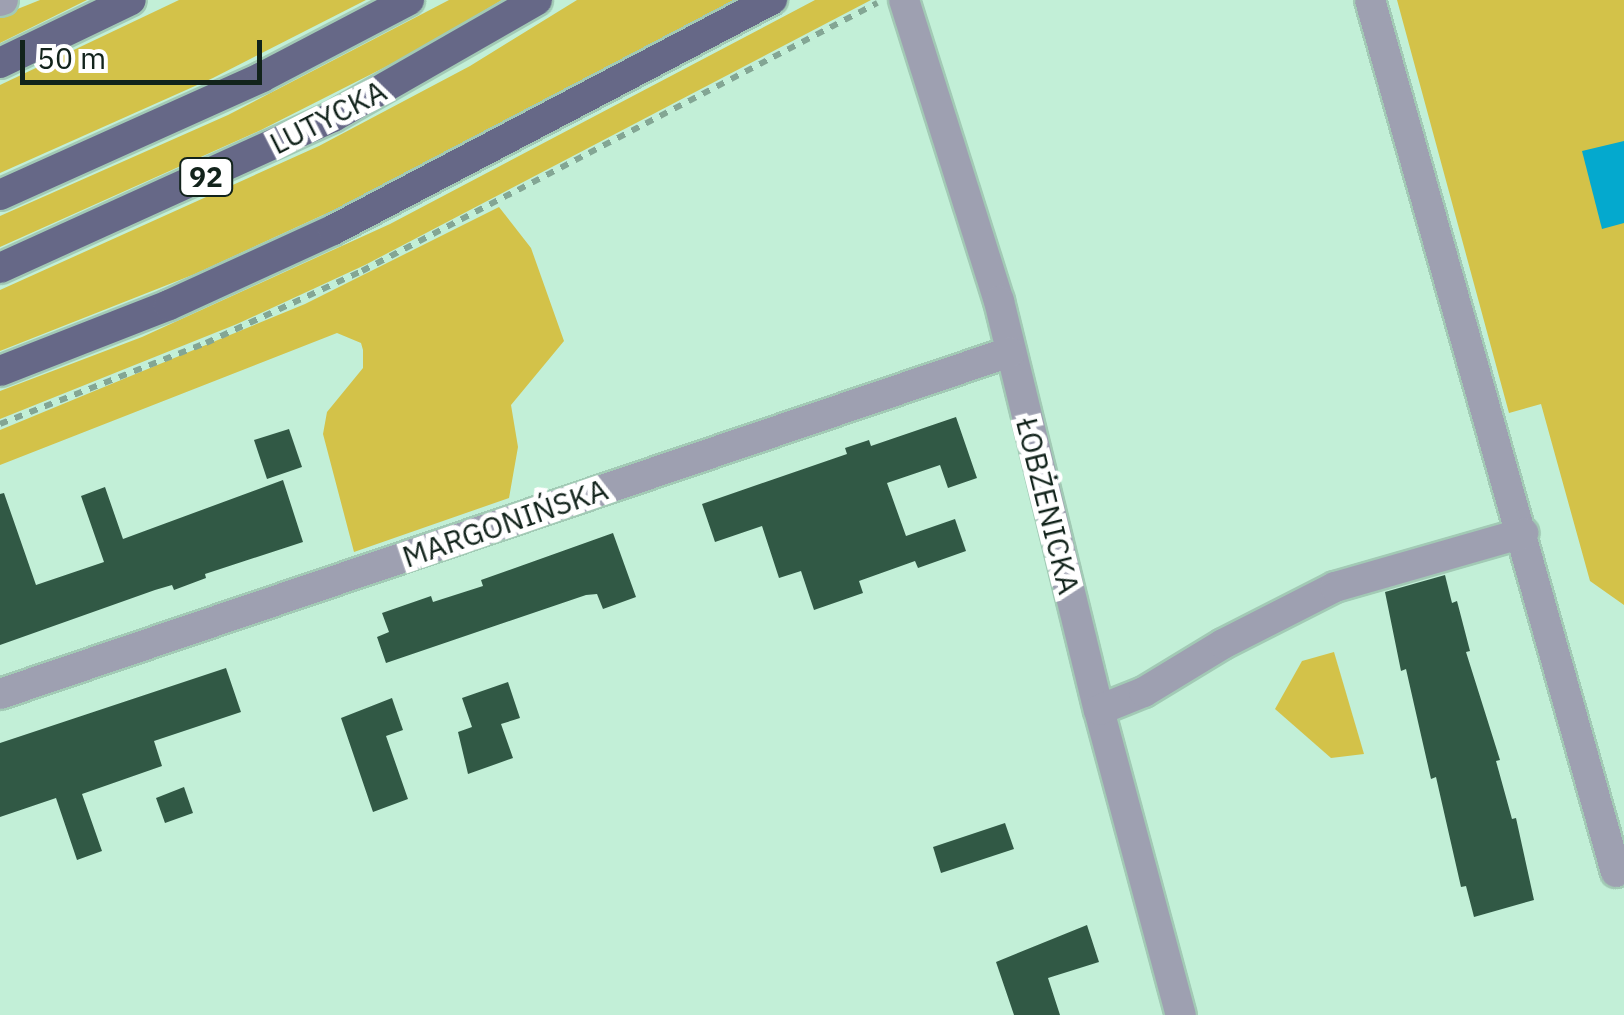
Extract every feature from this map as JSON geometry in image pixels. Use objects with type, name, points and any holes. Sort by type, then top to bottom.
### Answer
[{"type":"main road","points":[[0,63],[131,0]]},
{"type":"main road","name":"92","points":[[0,195],[262,78],[410,0]]},
{"type":"main road","name":"LUTYCKA","points":[[0,268],[333,117],[538,0]]},
{"type":"main road","points":[[0,371],[169,305],[333,230],[772,0]]},
{"type":"street","name":"ŁOBŻENICKA","points":[[904,0],[999,301],[1098,710],[1180,1015]]},
{"type":"street","points":[[1370,0],[1524,533],[1616,872]]},
{"type":"street","name":"MARGONIŃSKA","points":[[0,694],[1010,352]]},
{"type":"street","points":[[1098,710],[1144,692],[1222,644],[1336,587],[1524,533]]},
{"type":"path","points":[[0,424],[206,342],[362,271],[883,0]]},
{"type":"shaded area","points":[[40,0],[87,0],[0,43],[0,16]]},
{"type":"shaded area","points":[[179,0],[366,0],[213,78],[0,173],[0,85]]},
{"type":"shaded area","points":[[449,0],[502,0],[413,53],[261,130],[0,247],[0,216],[228,115]]},
{"type":"shaded area","points":[[577,0],[735,0],[347,204],[195,274],[0,351],[0,290],[319,146],[470,66]]},
{"type":"shaded area","points":[[815,0],[871,0],[365,265],[237,324],[0,419],[0,391],[142,337],[390,224]]},
{"type":"shaded area","points":[[1397,0],[1624,0],[1624,605],[1590,581],[1541,404],[1509,413]]},
{"type":"shaded area","points":[[499,207],[531,248],[564,341],[511,405],[518,447],[509,498],[354,552],[323,434],[327,412],[363,368],[363,350],[361,343],[337,333],[0,465],[0,430],[305,304]]},
{"type":"shaded area","points":[[1334,652],[1364,754],[1331,758],[1275,709],[1302,661]]},
{"type":"water","points":[[1624,141],[1624,223],[1602,229],[1582,151]]},
{"type":"building","points":[[956,417],[977,478],[948,488],[940,465],[887,483],[906,536],[955,519],[966,551],[918,568],[915,561],[859,581],[863,593],[814,610],[801,571],[779,578],[762,526],[715,542],[702,504],[847,454],[845,448],[869,440],[871,446]]},
{"type":"building","points":[[289,429],[302,467],[267,479],[254,440]]},
{"type":"building","points":[[283,480],[303,542],[205,574],[206,578],[174,590],[172,585],[155,590],[0,645],[0,494],[4,493],[36,585],[104,562],[81,496],[105,487],[123,539]]},
{"type":"building","points":[[613,533],[636,597],[603,609],[597,594],[586,595],[386,663],[377,637],[389,632],[382,613],[431,596],[433,602],[483,586],[481,580]]},
{"type":"building","points":[[1445,575],[1452,603],[1457,601],[1470,651],[1466,652],[1500,760],[1496,761],[1512,819],[1516,818],[1534,900],[1474,917],[1466,886],[1461,887],[1436,777],[1431,779],[1406,669],[1401,671],[1385,592]]},
{"type":"building","points":[[226,668],[241,712],[154,741],[162,766],[82,794],[102,851],[77,860],[56,798],[0,817],[0,743]]},
{"type":"building","points":[[508,682],[520,718],[501,724],[513,758],[468,774],[458,732],[472,727],[462,698]]},
{"type":"building","points":[[392,698],[403,730],[386,736],[408,799],[373,812],[341,718]]},
{"type":"building","points":[[184,787],[193,813],[165,823],[156,798]]},
{"type":"building","points":[[1005,823],[1014,849],[941,873],[933,847]]},
{"type":"building","points":[[1087,925],[1099,962],[1048,978],[1060,1015],[1014,1015],[996,962]]}]
